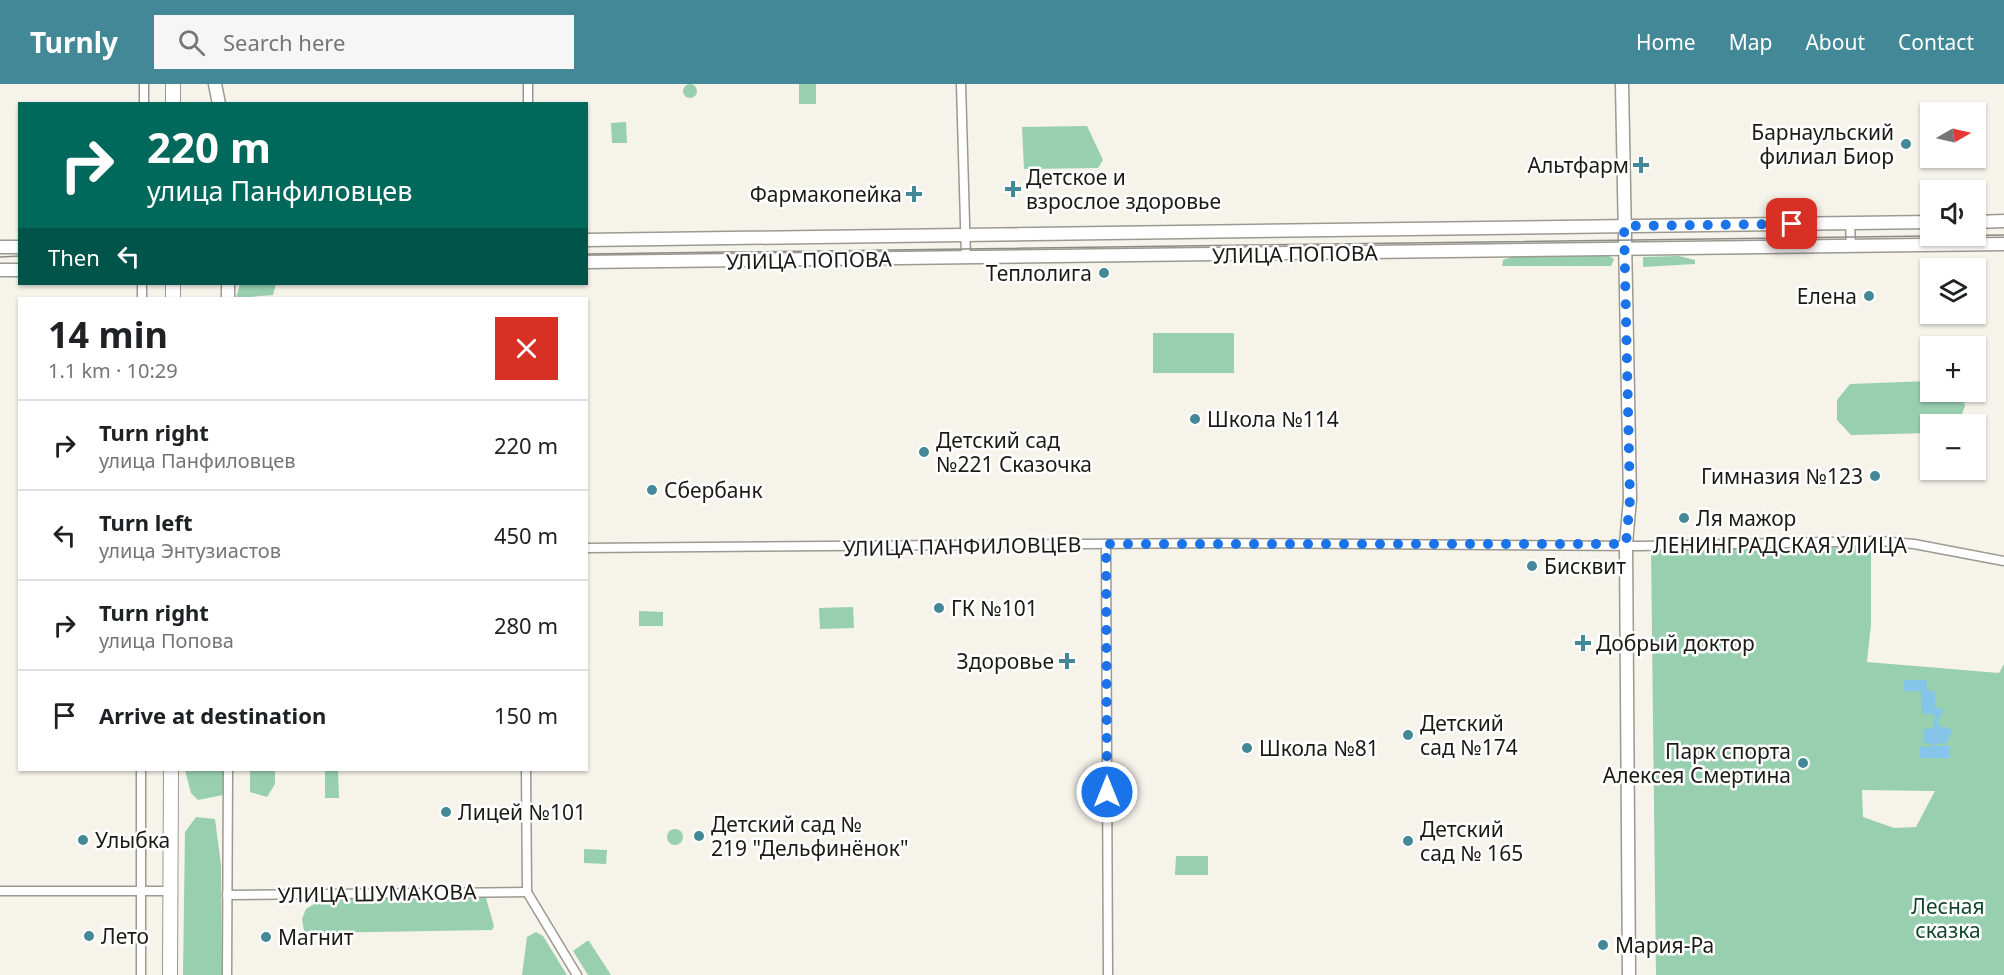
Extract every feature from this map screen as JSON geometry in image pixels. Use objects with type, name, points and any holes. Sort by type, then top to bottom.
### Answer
[{"type":"main road","points":[[173,102],[174,84]]},
{"type":"main road","points":[[215,84],[219,102]]},
{"type":"main road","points":[[1622,84],[1630,499],[1626,544],[1629,975]]},
{"type":"main road","points":[[1986,222],[2004,221]]},
{"type":"main road","name":"УЛИЦА ПОПОВА","points":[[588,240],[1920,222]]},
{"type":"main road","name":"УЛИЦА ПОПОВА","points":[[588,262],[2004,244]]},
{"type":"main road","points":[[0,248],[18,247]]},
{"type":"main road","points":[[0,270],[18,270]]},
{"type":"main road","points":[[170,975],[171,771]]},
{"type":"street","points":[[144,84],[144,102]]},
{"type":"street","points":[[528,84],[528,102]]},
{"type":"street","points":[[961,84],[966,258]]},
{"type":"street","points":[[1850,223],[1851,246]]},
{"type":"street","name":"ЛЕНИНГРАДСКАЯ УЛИЦА","points":[[1626,544],[1880,541],[1914,544],[2004,561]]},
{"type":"street","points":[[1106,544],[1108,975]]},
{"type":"street","name":"УЛИЦА ПАНФИЛОВЦЕВ","points":[[588,548],[1106,544],[1626,544]]},
{"type":"street","points":[[141,771],[141,975]]},
{"type":"street","points":[[228,771],[228,975]]},
{"type":"street","points":[[526,771],[527,892],[577,975]]},
{"type":"street","points":[[0,891],[171,891]]},
{"type":"street","name":"УЛИЦА ШУМАКОВА","points":[[227,895],[527,892]]},
{"type":"green space","points":[[687,84],[693,84],[697,91],[693,98],[687,98],[683,94],[683,88]]},
{"type":"green space","points":[[799,84],[816,84],[816,104],[799,104]]},
{"type":"green space","points":[[626,122],[627,143],[612,143],[611,123]]},
{"type":"green space","points":[[1087,126],[1103,160],[1098,168],[1024,169],[1022,127]]},
{"type":"green space","points":[[1607,255],[1614,259],[1611,266],[1502,266],[1503,260],[1512,257]]},
{"type":"green space","points":[[1679,256],[1695,260],[1695,264],[1643,267],[1643,257]]},
{"type":"green space","points":[[240,285],[276,285],[273,295],[236,297]]},
{"type":"green space","points":[[1153,333],[1234,333],[1234,373],[1153,373]]},
{"type":"green space","points":[[1920,381],[1920,402],[1964,402],[1965,406],[1962,414],[1920,414],[1920,433],[1851,435],[1837,420],[1837,400],[1850,384]]},
{"type":"green space","name":"Парк спорта Алексея Смертина","points":[[1871,547],[1871,624],[1867,662],[1999,673],[2004,664],[2004,975],[1656,975],[1651,550]],"holes":[[[1862,790],[1935,791],[1916,827],[1894,828],[1863,817]]]},
{"type":"green space","points":[[853,607],[854,628],[820,629],[819,608]]},
{"type":"green space","points":[[639,611],[663,612],[663,626],[639,626]]},
{"type":"green space","points":[[185,771],[223,771],[223,795],[198,800],[191,793]]},
{"type":"green space","points":[[250,771],[275,771],[275,784],[267,797],[250,792]]},
{"type":"green space","points":[[325,771],[338,771],[339,798],[325,798]]},
{"type":"green space","points":[[196,817],[215,819],[221,865],[222,975],[183,975],[185,832]]},
{"type":"green space","points":[[675,829],[681,831],[683,837],[681,843],[675,845],[669,843],[667,837],[669,831]]},
{"type":"green space","points":[[584,849],[607,850],[606,864],[584,863]]},
{"type":"green space","points":[[1176,856],[1208,856],[1208,875],[1175,875]]},
{"type":"green space","points":[[486,898],[494,926],[492,930],[311,933],[304,931],[302,919],[306,909],[322,899]]},
{"type":"green space","points":[[536,932],[543,936],[567,975],[522,975],[527,937]]},
{"type":"green space","points":[[587,941],[611,975],[588,975],[573,951]]},
{"type":"water","points":[[1904,680],[1926,680],[1927,690],[1935,692],[1935,707],[1944,710],[1938,719],[1939,726],[1953,730],[1946,743],[1936,744],[1936,746],[1949,746],[1949,758],[1920,758],[1920,747],[1933,746],[1933,744],[1923,743],[1923,729],[1933,728],[1935,715],[1922,713],[1921,691],[1904,691]]},
{"type":"tram line","points":[[588,254],[2004,235]]},
{"type":"tram line","points":[[0,257],[18,256]]},
{"type":"place","name":"Барнаульский филиал Биор","points":[[1906,144]]},
{"type":"place","name":"Альтфарм","points":[[1641,165]]},
{"type":"place","name":"Детское и взрослое здоровье","points":[[1013,189]]},
{"type":"place","name":"Фармакопейка","points":[[914,194]]},
{"type":"place","name":"Теплолига","points":[[1104,273]]},
{"type":"place","name":"Елена","points":[[1869,296]]},
{"type":"place","name":"Школа №114","points":[[1195,419]]},
{"type":"place","name":"Детский сад №221 Сказочка","points":[[924,452]]},
{"type":"place","name":"Гимназия №123","points":[[1875,476]]},
{"type":"place","name":"Сбербанк","points":[[652,490]]},
{"type":"place","name":"Ля мажор","points":[[1684,518]]},
{"type":"place","name":"Бисквит","points":[[1532,566]]},
{"type":"place","name":"ГК №101","points":[[939,608]]},
{"type":"place","name":"Добрый доктор","points":[[1583,643]]},
{"type":"place","name":"Здоровье","points":[[1067,661]]},
{"type":"place","name":"Детский сад №174","points":[[1408,735]]},
{"type":"place","name":"Школа №81","points":[[1247,748]]},
{"type":"place","name":"Парк спорта Алексея Смертина","points":[[1803,763]]},
{"type":"place","name":"Лицей №101","points":[[446,812]]},
{"type":"place","name":"Детский сад № 219 \"Дельфинёнок\"","points":[[699,836]]},
{"type":"place","name":"Улыбка","points":[[83,840]]},
{"type":"place","name":"Детский сад № 165","points":[[1408,841]]},
{"type":"place","name":"Лето","points":[[89,936]]},
{"type":"place","name":"Магнит","points":[[266,937]]},
{"type":"place","name":"Мария-Ра","points":[[1603,945]]},
{"type":"route","points":[[1107,792],[1106,544],[1626,544],[1630,499],[1624,226],[1792,224]]},
{"type":"park label","name":"Лесная сказка","points":[[1948,918]]}]
